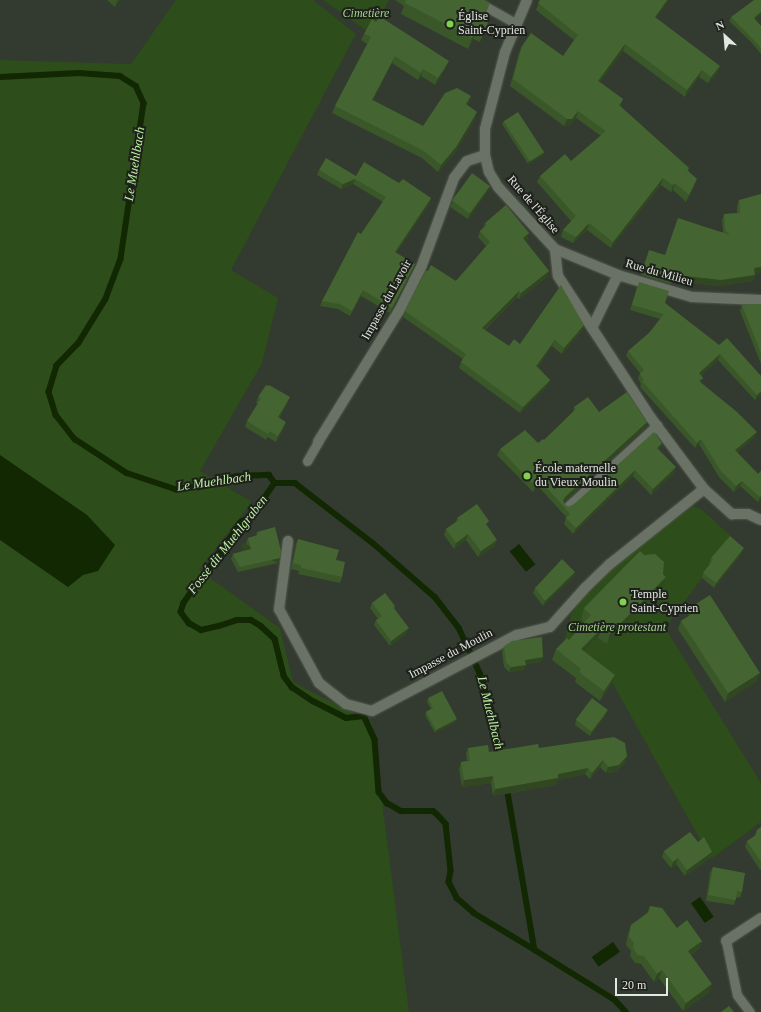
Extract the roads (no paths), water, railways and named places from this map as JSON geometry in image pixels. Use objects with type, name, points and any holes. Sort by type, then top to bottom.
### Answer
[{"type":"street","name":"Rue de l'Église","points":[[527,0],[506,52],[485,129],[485,155],[490,172],[498,187],[555,250],[558,276],[657,425],[704,489],[732,514],[748,514],[761,520]]},
{"type":"street","name":"Impasse du Lavoir","points":[[318,442],[399,311],[422,265],[454,178],[467,161],[485,155]]},
{"type":"street","name":"Rue du Milieu","points":[[555,250],[618,275],[692,297],[761,300]]},
{"type":"street","points":[[592,328],[618,275]]},
{"type":"street","name":"Impasse du Moulin","points":[[288,541],[279,609],[319,683],[346,704],[372,711],[516,635],[550,628],[585,588],[610,564],[704,489]]},
{"type":"street","points":[[726,941],[761,918]]},
{"type":"lane","points":[[474,0],[517,24]]},
{"type":"lane","points":[[567,507],[657,425]]},
{"type":"lane","name":"Impasse du Lavoir","points":[[307,461],[318,442]]},
{"type":"lane","points":[[726,941],[737,995],[750,1012]]},
{"type":"waterway","name":"Le Muehlbach","points":[[0,77],[79,73],[120,76],[136,86],[144,103],[121,259],[106,299],[79,343],[57,366],[49,392],[56,415],[75,439],[127,473],[175,489],[204,486],[237,476],[269,475],[275,483],[295,483],[373,543],[435,597],[459,628],[480,673],[494,717],[501,757]]},
{"type":"waterway","name":"Fossé dit Muehlgraben","points":[[275,483],[252,517],[242,522],[184,603],[181,612],[189,623],[201,630],[237,620],[251,620],[261,626],[275,639],[284,676],[292,687],[313,701],[346,718],[364,716],[375,740],[379,792],[387,803],[401,811],[433,811],[438,815],[446,824],[451,871],[449,882],[457,898],[474,913],[535,950]]},
{"type":"waterway","name":"Le Muehlbach","points":[[507,787],[535,950],[615,1000],[626,1012]]},
{"type":"place","name":"Église Saint-Cyprien","points":[[450,24]]},
{"type":"place","name":"École maternelle du Vieux Moulin","points":[[527,476]]},
{"type":"place","name":"Temple Saint-Cyprien","points":[[623,602]]},
{"type":"park label","name":"Cimetière","points":[[366,14]]},
{"type":"park label","name":"Cimetière protestant","points":[[617,628]]}]
